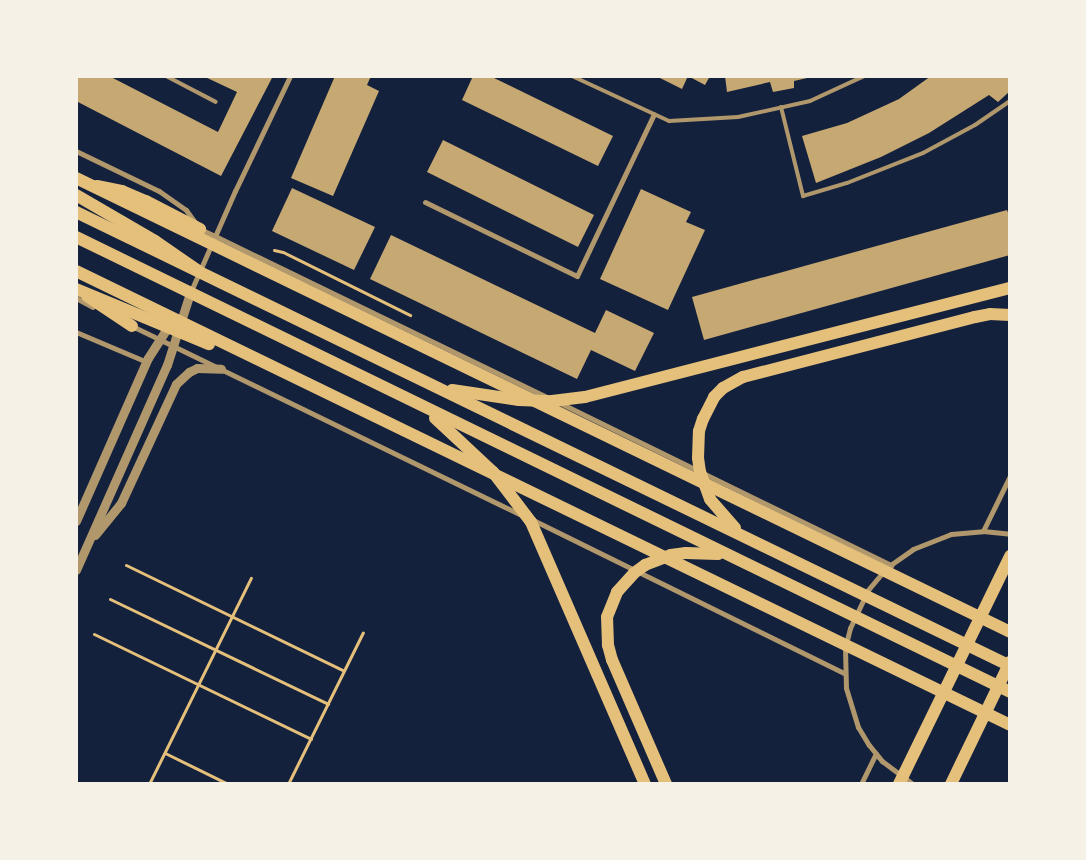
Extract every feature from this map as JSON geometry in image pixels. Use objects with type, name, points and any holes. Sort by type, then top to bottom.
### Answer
[{"type":"main road","points":[[76,178],[1010,632]]},
{"type":"main road","points":[[76,186],[122,191],[200,228]]},
{"type":"main road","points":[[76,186],[240,258]]},
{"type":"main road","points":[[76,195],[155,241],[200,272]]},
{"type":"main road","points":[[76,212],[1010,666]]},
{"type":"main road","points":[[76,237],[1010,692]]},
{"type":"main road","points":[[76,271],[1010,725]]},
{"type":"main road","points":[[76,288],[313,386]]},
{"type":"main road","points":[[76,288],[105,310],[132,326]]},
{"type":"main road","points":[[426,382],[490,397],[552,401],[602,394],[1010,288]]},
{"type":"main road","points":[[758,543],[742,534],[719,512],[704,486],[698,458],[699,431],[708,407],[723,388],[743,377],[975,317],[990,314],[1010,315]]},
{"type":"main road","points":[[416,402],[471,449],[514,496],[538,536],[645,784]]},
{"type":"main road","points":[[666,784],[612,660],[608,645],[607,617],[617,592],[634,573],[658,559],[686,552],[716,554],[747,564]]},
{"type":"main road","points":[[899,784],[1010,556]]},
{"type":"main road","points":[[951,784],[1010,662]]},
{"type":"street","points":[[76,570],[166,365],[190,293],[290,76]]},
{"type":"street","points":[[425,202],[577,276],[654,114]]},
{"type":"street","points":[[76,151],[172,199],[186,210],[200,228],[215,236],[891,565]]},
{"type":"street","points":[[76,521],[147,362],[190,293]]},
{"type":"street","points":[[76,298],[844,673]]},
{"type":"street","points":[[76,332],[147,362]]},
{"type":"street","points":[[88,543],[121,503],[176,384],[181,377],[197,368],[221,369]]},
{"type":"street","points":[[983,531],[1010,476]]},
{"type":"street","points":[[912,784],[898,775],[876,753],[858,727],[851,708],[844,673],[845,648],[857,608],[868,590],[891,565],[912,549],[950,534],[983,531],[1010,534]]},
{"type":"street","points":[[861,784],[876,753]]},
{"type":"lane","points":[[166,76],[216,102]]},
{"type":"lane","points":[[572,76],[669,121],[738,118],[810,101],[864,76]]},
{"type":"lane","points":[[781,107],[803,196],[847,183],[923,153],[975,125],[1010,101]]},
{"type":"path","points":[[283,252],[418,319]]},
{"type":"path","points":[[126,565],[344,671]]},
{"type":"path","points":[[149,784],[251,578]]},
{"type":"path","points":[[110,599],[328,704]]},
{"type":"path","points":[[288,784],[363,632]]},
{"type":"path","points":[[94,634],[311,739]]},
{"type":"path","points":[[165,753],[228,784]]},
{"type":"building","points":[[76,76],[109,76],[218,132],[237,92],[203,76],[273,76],[221,176],[76,101]]},
{"type":"building","points":[[335,76],[371,76],[367,85],[379,91],[333,196],[291,178]]},
{"type":"building","points":[[473,76],[490,76],[613,136],[598,166],[462,100]]},
{"type":"building","points":[[656,76],[688,76],[682,89]]},
{"type":"building","points":[[688,76],[710,76],[705,85]]},
{"type":"building","points":[[725,76],[816,76],[794,81],[794,88],[773,92],[770,82],[727,92]]},
{"type":"building","points":[[931,76],[1010,76],[1010,91],[998,102],[989,95],[929,133],[881,157],[816,183],[802,136],[847,123],[899,99]]},
{"type":"building","points":[[443,140],[594,215],[578,247],[427,172]]},
{"type":"building","points":[[292,188],[375,227],[354,270],[272,231]]},
{"type":"building","points":[[641,189],[691,212],[686,222],[705,230],[668,310],[600,279]]},
{"type":"building","points":[[1007,210],[1010,218],[1010,255],[704,340],[692,297]]},
{"type":"building","points":[[391,235],[595,333],[606,310],[654,333],[635,371],[591,350],[577,379],[370,279]]}]
